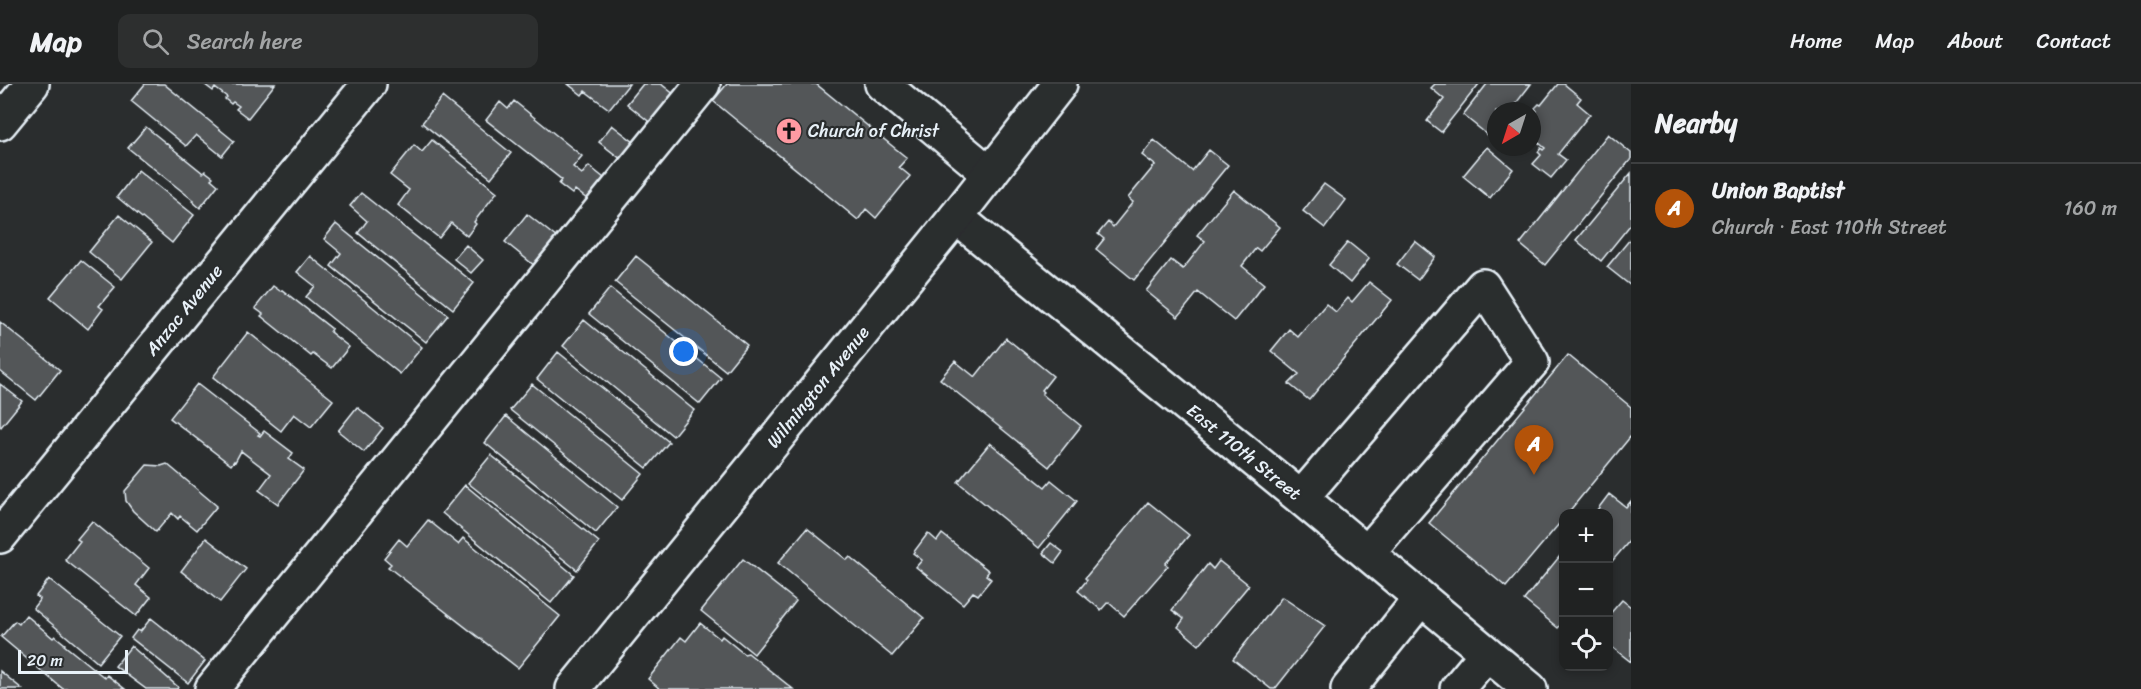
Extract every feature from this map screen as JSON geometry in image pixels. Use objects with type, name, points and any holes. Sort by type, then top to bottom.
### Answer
[{"type":"street","points":[[0,123],[32,84]]},
{"type":"street","name":"Anzac Avenue","points":[[0,536],[369,84]]},
{"type":"street","points":[[212,689],[703,84]]},
{"type":"street","points":[[882,84],[990,174]]},
{"type":"street","name":"Wilmington Avenue","points":[[573,689],[956,217],[1060,84]]},
{"type":"street","name":"East 110th Street","points":[[956,217],[1301,498],[1530,689]]},
{"type":"street","points":[[1301,498],[1483,286],[1532,362],[1366,553]]},
{"type":"street","points":[[1348,689],[1421,598]]},
{"type":"street","points":[[1457,689],[1487,653]]},
{"type":"building","points":[[145,84],[164,84],[234,141],[222,156],[196,135],[186,146],[131,101]]},
{"type":"building","points":[[204,84],[275,84],[248,118],[236,109],[239,106],[233,102],[231,104],[225,99],[227,97],[215,88],[213,91]]},
{"type":"building","points":[[568,84],[629,84],[609,109],[585,91],[582,95]]},
{"type":"building","points":[[643,84],[661,84],[675,95],[652,124],[627,104]]},
{"type":"building","points":[[727,84],[816,84],[907,158],[899,167],[910,176],[876,218],[866,209],[858,220],[713,101]]},
{"type":"building","points":[[1435,84],[1479,84],[1441,132],[1427,121],[1444,99],[1431,88]]},
{"type":"building","points":[[1487,84],[1531,84],[1517,102],[1487,102],[1487,134],[1463,115]]},
{"type":"building","points":[[1558,84],[1564,84],[1581,98],[1577,103],[1590,114],[1558,154],[1566,160],[1551,178],[1533,164],[1541,156],[1541,148],[1543,150],[1545,148],[1541,145],[1541,105]]},
{"type":"building","points":[[442,97],[511,153],[491,178],[422,123]]},
{"type":"building","points":[[514,101],[582,156],[573,167],[582,174],[589,166],[604,178],[587,199],[575,190],[572,194],[559,184],[562,180],[486,120],[500,102],[508,109]]},
{"type":"building","points":[[612,125],[639,146],[626,163],[599,142]]},
{"type":"building","points":[[146,127],[203,173],[205,171],[213,177],[211,179],[218,185],[200,208],[128,148]]},
{"type":"building","points":[[1608,134],[1631,153],[1631,159],[1545,265],[1520,244]]},
{"type":"building","points":[[432,140],[497,192],[474,222],[476,224],[467,236],[451,223],[439,238],[398,205],[409,190],[390,175],[414,145],[422,152]]},
{"type":"building","points":[[1154,140],[1192,171],[1209,150],[1228,165],[1134,280],[1096,249],[1104,239],[1098,234],[1108,222],[1113,227],[1133,202],[1128,198],[1155,165],[1142,155]]},
{"type":"building","points":[[1487,147],[1487,156],[1498,156],[1513,169],[1490,198],[1463,176]]},
{"type":"building","points":[[138,170],[194,215],[172,243],[117,197]]},
{"type":"building","points":[[1631,173],[1631,224],[1601,261],[1576,240]]},
{"type":"building","points":[[1324,184],[1346,200],[1325,228],[1303,211]]},
{"type":"building","points":[[1234,190],[1280,227],[1260,251],[1256,248],[1242,266],[1264,284],[1234,321],[1198,292],[1178,317],[1146,291],[1171,260],[1183,269],[1205,241],[1197,235]]},
{"type":"building","points":[[361,193],[474,283],[453,309],[358,233],[367,221],[350,206]]},
{"type":"building","points":[[527,214],[557,238],[535,266],[505,242]]},
{"type":"building","points":[[119,215],[152,242],[122,279],[89,252]]},
{"type":"building","points":[[336,224],[448,315],[426,342],[331,266],[341,253],[324,239]]},
{"type":"building","points":[[1631,238],[1631,286],[1607,267]]},
{"type":"building","points":[[1415,241],[1435,257],[1418,280],[1397,264]]},
{"type":"building","points":[[1348,242],[1369,259],[1350,283],[1329,265]]},
{"type":"building","points":[[466,245],[483,260],[471,273],[454,259]]},
{"type":"building","points":[[310,256],[422,347],[400,374],[306,297],[315,286],[297,272]]},
{"type":"building","points":[[636,256],[747,345],[726,371],[615,282]]},
{"type":"building","points":[[81,260],[115,287],[99,306],[103,309],[88,329],[50,297]]},
{"type":"building","points":[[1369,282],[1392,300],[1309,400],[1289,384],[1299,374],[1271,351],[1289,329],[1298,337],[1326,304],[1336,312],[1348,298],[1352,302]]},
{"type":"building","points":[[273,286],[282,290],[332,329],[330,332],[349,347],[332,368],[313,354],[311,356],[261,316],[263,314],[255,308]]},
{"type":"building","points":[[610,288],[721,378],[700,404],[589,314]]},
{"type":"building","points":[[584,320],[694,410],[673,436],[563,346]]},
{"type":"building","points":[[0,322],[60,370],[36,400],[0,371]]},
{"type":"building","points":[[248,332],[333,400],[311,427],[294,414],[281,431],[213,377]]},
{"type":"building","points":[[1006,338],[1053,376],[1042,390],[1044,392],[1042,394],[1081,426],[1049,467],[940,379],[955,361],[975,377]]},
{"type":"building","points":[[558,352],[669,442],[647,468],[537,379]]},
{"type":"building","points":[[1568,355],[1631,407],[1631,436],[1571,509],[1559,509],[1559,524],[1506,587],[1429,523]]},
{"type":"building","points":[[0,384],[22,401],[1,427],[0,426]]},
{"type":"building","points":[[197,384],[260,433],[258,435],[260,436],[264,431],[293,453],[289,459],[304,470],[278,504],[259,490],[271,474],[241,451],[231,465],[170,418]]},
{"type":"building","points":[[532,384],[643,474],[622,500],[510,410]]},
{"type":"building","points":[[357,407],[383,428],[364,452],[338,431]]},
{"type":"building","points":[[506,416],[617,507],[596,533],[485,443]]},
{"type":"building","points":[[990,443],[1045,487],[1051,480],[1077,501],[1039,548],[958,482]]},
{"type":"building","points":[[491,455],[599,542],[577,570],[468,483]]},
{"type":"building","points":[[167,464],[217,506],[197,530],[180,516],[178,519],[172,513],[156,532],[133,511],[126,501],[125,491],[147,465]]},
{"type":"building","points":[[465,485],[574,575],[551,603],[442,513]]},
{"type":"building","points":[[1609,494],[1626,507],[1631,501],[1631,539],[1613,560],[1613,509],[1598,509]]},
{"type":"building","points":[[1148,502],[1189,535],[1165,564],[1168,566],[1124,616],[1108,602],[1101,610],[1078,591],[1087,580],[1085,578]]},
{"type":"building","points":[[428,520],[458,544],[463,538],[560,616],[518,668],[388,567],[391,564],[384,558],[399,539],[407,546]]},
{"type":"building","points":[[92,521],[149,568],[136,585],[151,597],[136,616],[65,560],[80,541],[77,539]]},
{"type":"building","points":[[807,528],[847,560],[850,557],[924,618],[892,656],[778,563]]},
{"type":"building","points":[[928,533],[937,541],[942,534],[989,571],[986,575],[991,579],[978,595],[973,592],[963,604],[916,567],[922,560],[913,553]]},
{"type":"building","points":[[206,538],[246,569],[220,602],[181,571]]},
{"type":"building","points":[[1051,543],[1063,552],[1055,563],[1043,553]]},
{"type":"building","points":[[1559,557],[1559,627],[1524,600]]},
{"type":"building","points":[[743,559],[796,601],[754,654],[701,611]]},
{"type":"building","points":[[1219,561],[1249,585],[1199,645],[1178,627],[1184,619],[1172,610],[1208,564],[1213,569]]},
{"type":"building","points":[[49,579],[120,636],[98,663],[33,608],[40,599],[36,596]]},
{"type":"building","points":[[1282,597],[1325,626],[1275,689],[1271,689],[1233,659]]},
{"type":"building","points":[[1622,600],[1631,607],[1631,662],[1613,648],[1613,610]]},
{"type":"building","points":[[26,615],[105,678],[107,675],[125,689],[63,689],[1,637],[15,621],[19,624]]},
{"type":"building","points":[[151,618],[205,661],[188,683],[131,638],[137,630],[140,632]]},
{"type":"building","points":[[700,623],[720,639],[722,636],[744,654],[748,653],[793,689],[660,689],[648,679],[681,637],[686,641]]},
{"type":"building","points":[[131,646],[178,687],[177,689],[146,689],[115,666]]},
{"type":"building","points":[[0,671],[22,689],[0,689]]},
{"type":"place","name":"Church of Christ","points":[[789,131]]},
{"type":"place","name":"Union Baptist","points":[[1534,475]]}]
